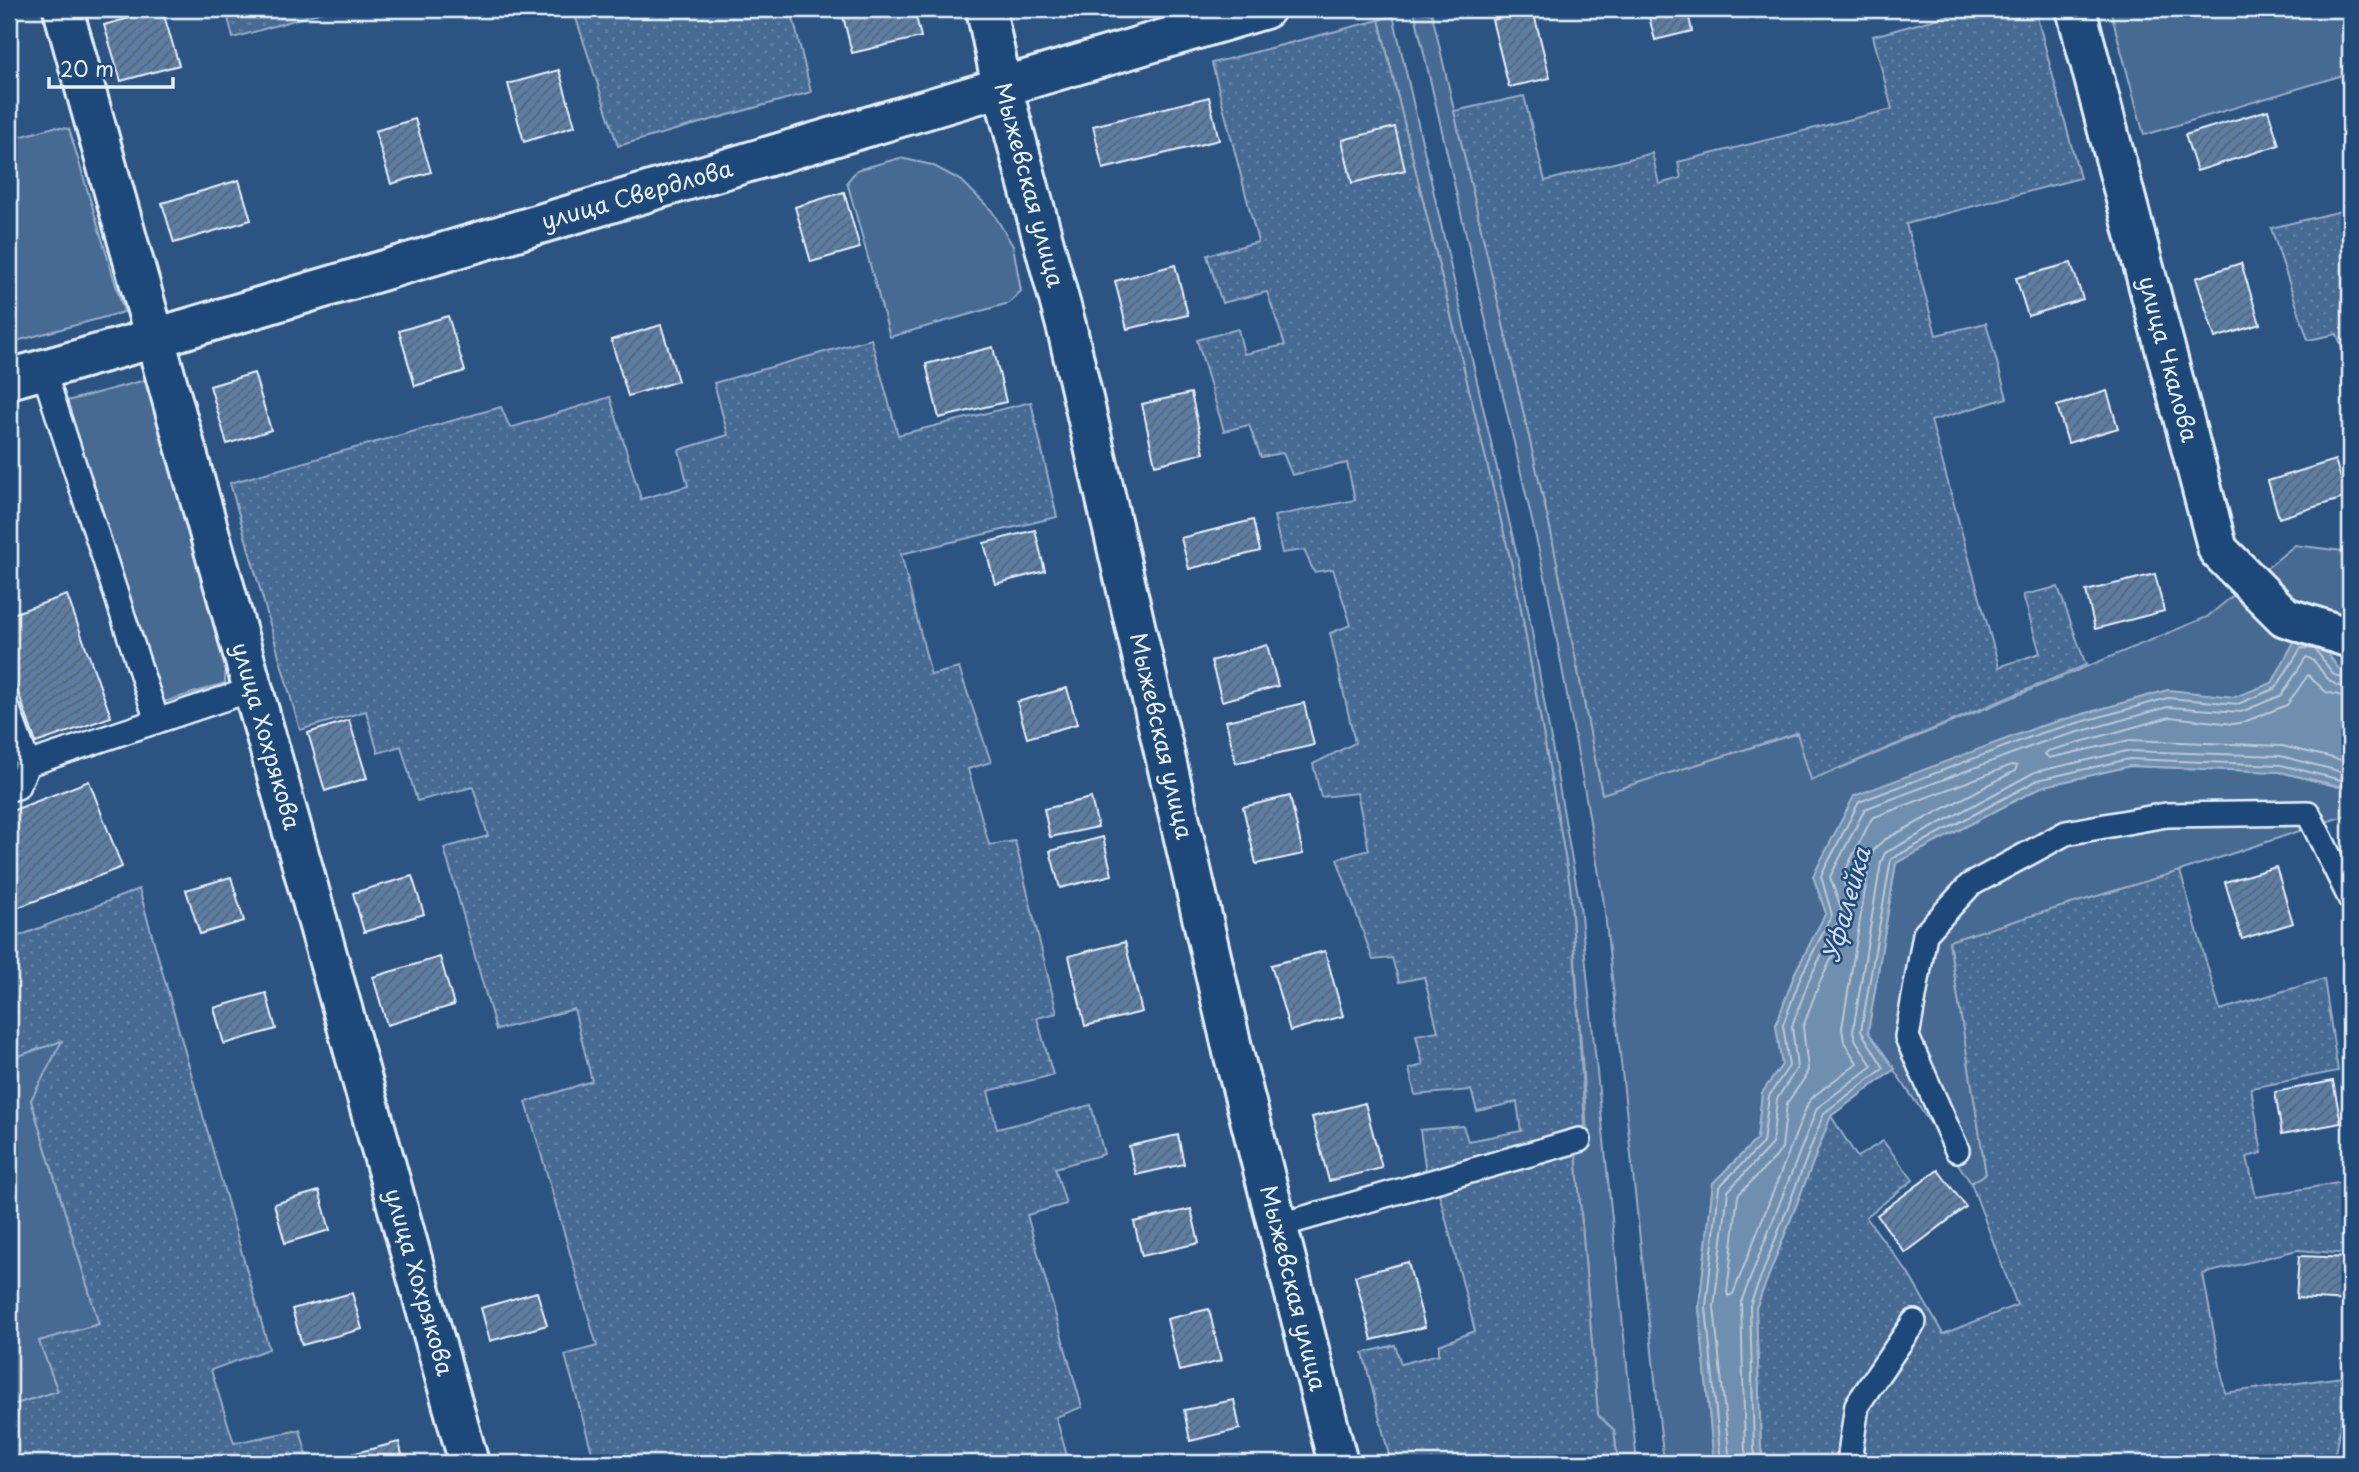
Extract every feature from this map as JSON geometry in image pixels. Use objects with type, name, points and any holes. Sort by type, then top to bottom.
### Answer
[{"type":"street","name":"улица Хохрякова","points":[[63,9],[469,1463]]},
{"type":"street","name":"Мыжевская улица","points":[[986,9],[1002,87],[1067,329],[1234,1056],[1338,1463]]},
{"type":"street","name":"улица Свердлова","points":[[26,374],[1265,9]]},
{"type":"street","name":"улица Чкалова","points":[[2076,9],[2218,550],[2285,617],[2350,638]]},
{"type":"lane","points":[[26,374],[157,721]]},
{"type":"lane","points":[[9,789],[17,786],[28,764],[253,689]]},
{"type":"lane","points":[[9,712],[28,764]]},
{"type":"lane","points":[[1957,1150],[1907,1037],[1925,934],[1970,885],[2067,833],[2166,814],[2308,813],[2350,898]]},
{"type":"lane","points":[[1277,1226],[1579,1140]]},
{"type":"lane","points":[[1856,1463],[1850,1454],[1857,1405],[1914,1322]]},
{"type":"shaded area","points":[[226,9],[332,9],[233,38]]},
{"type":"shaded area","points":[[573,9],[791,9],[811,92],[618,146]]},
{"type":"shaded area","points":[[1973,9],[2035,9],[2080,178],[1906,224],[1936,335],[1986,323],[2007,398],[1931,421],[1999,667],[2040,653],[2023,595],[2058,587],[2086,665],[1811,780],[1797,733],[1602,794],[1551,532],[1454,111],[1524,96],[1545,181],[1652,153],[1659,184],[1681,178],[1678,162],[1892,109],[1873,36]]},
{"type":"shaded area","points":[[2110,9],[2350,9],[2350,73],[2144,135]]},
{"type":"shaded area","points":[[1414,10],[1432,14],[1551,532],[1602,794],[1798,733],[1812,780],[2207,617],[2295,545],[2350,552],[2350,673],[2339,669],[2319,642],[2272,683],[2235,698],[2168,690],[2038,727],[1813,876],[1826,913],[1795,973],[1776,1025],[1782,1065],[1762,1093],[1757,1139],[1713,1183],[1699,1307],[1714,1463],[1664,1463],[1604,904],[1586,798],[1546,581]]},
{"type":"shaded area","points":[[1393,15],[1524,586],[1580,906],[1637,1463],[1618,1463],[1614,1430],[1598,1415],[1576,1154],[1588,1146],[1570,885],[1517,587],[1379,20]]},
{"type":"shaded area","points":[[1379,20],[1517,587],[1570,885],[1585,1126],[1426,1173],[1420,1130],[1463,1126],[1468,1141],[1521,1131],[1517,1102],[1477,1111],[1471,1090],[1415,1095],[1409,1069],[1423,1065],[1416,1035],[1438,1031],[1424,977],[1399,982],[1392,958],[1373,960],[1337,859],[1369,850],[1357,793],[1321,797],[1313,764],[1355,743],[1330,633],[1351,625],[1333,569],[1314,572],[1304,550],[1282,553],[1274,516],[1355,500],[1347,463],[1292,475],[1283,453],[1261,457],[1249,425],[1224,431],[1197,340],[1238,329],[1244,354],[1285,345],[1267,292],[1222,303],[1207,255],[1258,242],[1212,63]]},
{"type":"shaded area","points":[[54,127],[69,129],[124,312],[9,343],[9,140]]},
{"type":"shaded area","points":[[900,158],[932,165],[962,181],[992,211],[1013,246],[1021,291],[1009,303],[890,337],[847,182],[857,170]]},
{"type":"shaded area","points":[[2350,209],[2350,371],[2337,334],[2308,340],[2271,228]]},
{"type":"shaded area","points":[[871,339],[898,435],[1031,402],[1057,517],[901,554],[931,675],[959,668],[991,762],[968,769],[989,845],[1015,841],[1057,1013],[1037,1018],[1053,1075],[988,1091],[997,1129],[1091,1105],[1104,1154],[1055,1168],[1066,1204],[1027,1215],[1082,1407],[1056,1417],[1069,1463],[595,1463],[565,1355],[597,1346],[526,1102],[592,1081],[574,1009],[496,1030],[444,848],[488,836],[473,787],[417,801],[401,746],[378,753],[366,711],[300,730],[230,483],[501,407],[510,428],[610,397],[641,499],[688,486],[679,450],[728,435],[714,383]]},
{"type":"shaded area","points":[[149,379],[226,645],[225,683],[164,702],[67,401]]},
{"type":"shaded area","points":[[2130,766],[2280,772],[2343,788],[2350,805],[2350,814],[2180,871],[1949,941],[1986,1174],[1971,1183],[1868,1032],[1896,863],[2041,787]]},
{"type":"shaded area","points":[[2180,871],[2220,1010],[2324,979],[2338,1071],[2251,1088],[2262,1153],[2247,1157],[2256,1197],[2350,1181],[2350,1254],[2297,1250],[2203,1274],[2225,1393],[2350,1376],[2333,1463],[1764,1463],[1761,1449],[1756,1308],[1831,1116],[1857,1157],[1883,1141],[1913,1180],[1866,1217],[1908,1273],[1943,1334],[2017,1305],[1971,1183],[1986,1174],[1949,941]]},
{"type":"shaded area","points":[[139,889],[269,1349],[211,1370],[234,1443],[300,1430],[309,1463],[9,1463],[9,1406],[58,1391],[39,1341],[99,1324],[31,1100],[62,1041],[9,1059],[9,940]]},
{"type":"shaded area","points":[[63,1040],[31,1100],[99,1324],[39,1341],[58,1391],[9,1406],[9,1059]]},
{"type":"shaded area","points":[[1576,1154],[1598,1415],[1614,1430],[1618,1463],[1498,1463],[1495,1453],[1453,1463],[1391,1463],[1363,1353],[1395,1345],[1401,1364],[1439,1354],[1439,1345],[1475,1331],[1439,1193]]},
{"type":"water","name":"Уфалейка","points":[[2295,640],[2319,642],[2339,669],[2350,673],[2350,793],[2343,787],[2280,772],[2130,766],[2041,787],[1896,863],[1868,1032],[1895,1069],[1831,1116],[1756,1308],[1761,1449],[1764,1463],[1714,1463],[1699,1307],[1713,1183],[1757,1139],[1762,1093],[1782,1065],[1776,1025],[1795,973],[1826,913],[1813,876],[1854,796],[2038,727],[2168,690],[2235,697],[2272,683]]},
{"type":"building","points":[[162,9],[179,65],[121,81],[104,25]]},
{"type":"building","points":[[854,9],[914,9],[921,37],[852,53],[842,12]]},
{"type":"building","points":[[1647,9],[1687,9],[1692,31],[1655,40]]},
{"type":"building","points":[[1533,10],[1550,78],[1509,87],[1492,20]]},
{"type":"building","points":[[559,70],[575,126],[524,142],[508,84]]},
{"type":"building","points":[[1209,97],[1219,140],[1103,169],[1093,126]]},
{"type":"building","points":[[2268,110],[2279,145],[2197,171],[2185,135]]},
{"type":"building","points":[[415,119],[431,172],[391,184],[375,131]]},
{"type":"building","points":[[1395,127],[1405,170],[1352,183],[1342,140]]},
{"type":"building","points":[[239,180],[251,220],[174,243],[162,203]]},
{"type":"building","points":[[844,192],[860,248],[811,262],[795,207]]},
{"type":"building","points":[[2071,263],[2083,299],[2028,316],[2016,278]]},
{"type":"building","points":[[2241,263],[2260,324],[2215,338],[2196,278]]},
{"type":"building","points":[[1175,265],[1188,315],[1127,329],[1115,281]]},
{"type":"building","points":[[448,316],[465,371],[415,386],[399,331]]},
{"type":"building","points":[[661,325],[678,381],[628,396],[611,340]]},
{"type":"building","points":[[993,347],[1006,402],[939,418],[926,364]]},
{"type":"building","points":[[254,373],[271,430],[227,444],[210,386]]},
{"type":"building","points":[[2107,391],[2118,428],[2068,443],[2057,406]]},
{"type":"building","points":[[1191,393],[1204,453],[1155,465],[1142,404]]},
{"type":"building","points":[[2335,460],[2347,497],[2279,518],[2268,481]]},
{"type":"building","points":[[1253,520],[1260,551],[1189,569],[1181,538]]},
{"type":"building","points":[[1035,530],[1045,571],[995,584],[984,543]]},
{"type":"building","points":[[2155,574],[2164,611],[2095,629],[2086,591]]},
{"type":"building","points":[[67,595],[111,717],[36,743],[9,666],[9,615]]},
{"type":"building","points":[[1267,645],[1278,686],[1222,701],[1211,661]]},
{"type":"building","points":[[1067,688],[1077,724],[1027,738],[1017,702]]},
{"type":"building","points":[[1304,703],[1314,745],[1236,763],[1226,721]]},
{"type":"building","points":[[349,720],[367,778],[325,791],[308,733]]},
{"type":"building","points":[[89,781],[122,867],[9,911],[9,812]]},
{"type":"building","points":[[1290,796],[1303,854],[1256,864],[1243,807]]},
{"type":"building","points":[[1091,798],[1098,827],[1050,837],[1044,809]]},
{"type":"building","points":[[1103,837],[1112,875],[1060,888],[1050,851]]},
{"type":"building","points":[[2276,867],[2293,923],[2242,939],[2225,882]]},
{"type":"building","points":[[412,876],[424,914],[364,932],[353,893]]},
{"type":"building","points":[[231,877],[244,921],[200,934],[186,890]]},
{"type":"building","points":[[1125,942],[1142,1012],[1085,1026],[1069,956]]},
{"type":"building","points":[[1325,951],[1343,1016],[1290,1031],[1271,965]]},
{"type":"building","points":[[440,957],[454,1005],[387,1025],[373,977]]},
{"type":"building","points":[[266,993],[276,1029],[224,1044],[214,1008]]},
{"type":"building","points":[[2333,1081],[2341,1123],[2282,1134],[2275,1092]]},
{"type":"building","points":[[1365,1103],[1382,1168],[1329,1181],[1312,1117]]},
{"type":"building","points":[[1178,1135],[1184,1164],[1136,1175],[1129,1146]]},
{"type":"building","points":[[1938,1170],[1966,1207],[1905,1253],[1877,1215]]},
{"type":"building","points":[[319,1191],[330,1230],[285,1243],[274,1204]]},
{"type":"building","points":[[1191,1209],[1199,1243],[1142,1256],[1134,1222]]},
{"type":"building","points":[[2299,1256],[2350,1258],[2350,1301],[2296,1298]]},
{"type":"building","points":[[1408,1262],[1425,1327],[1372,1340],[1355,1276]]},
{"type":"building","points":[[537,1292],[547,1325],[490,1341],[481,1308]]},
{"type":"building","points":[[352,1293],[362,1329],[302,1345],[292,1309]]},
{"type":"building","points":[[1209,1309],[1221,1361],[1179,1371],[1167,1319]]},
{"type":"building","points":[[1234,1400],[1240,1429],[1190,1441],[1184,1410]]},
{"type":"building","points":[[399,1442],[404,1463],[329,1463],[328,1460]]}]
